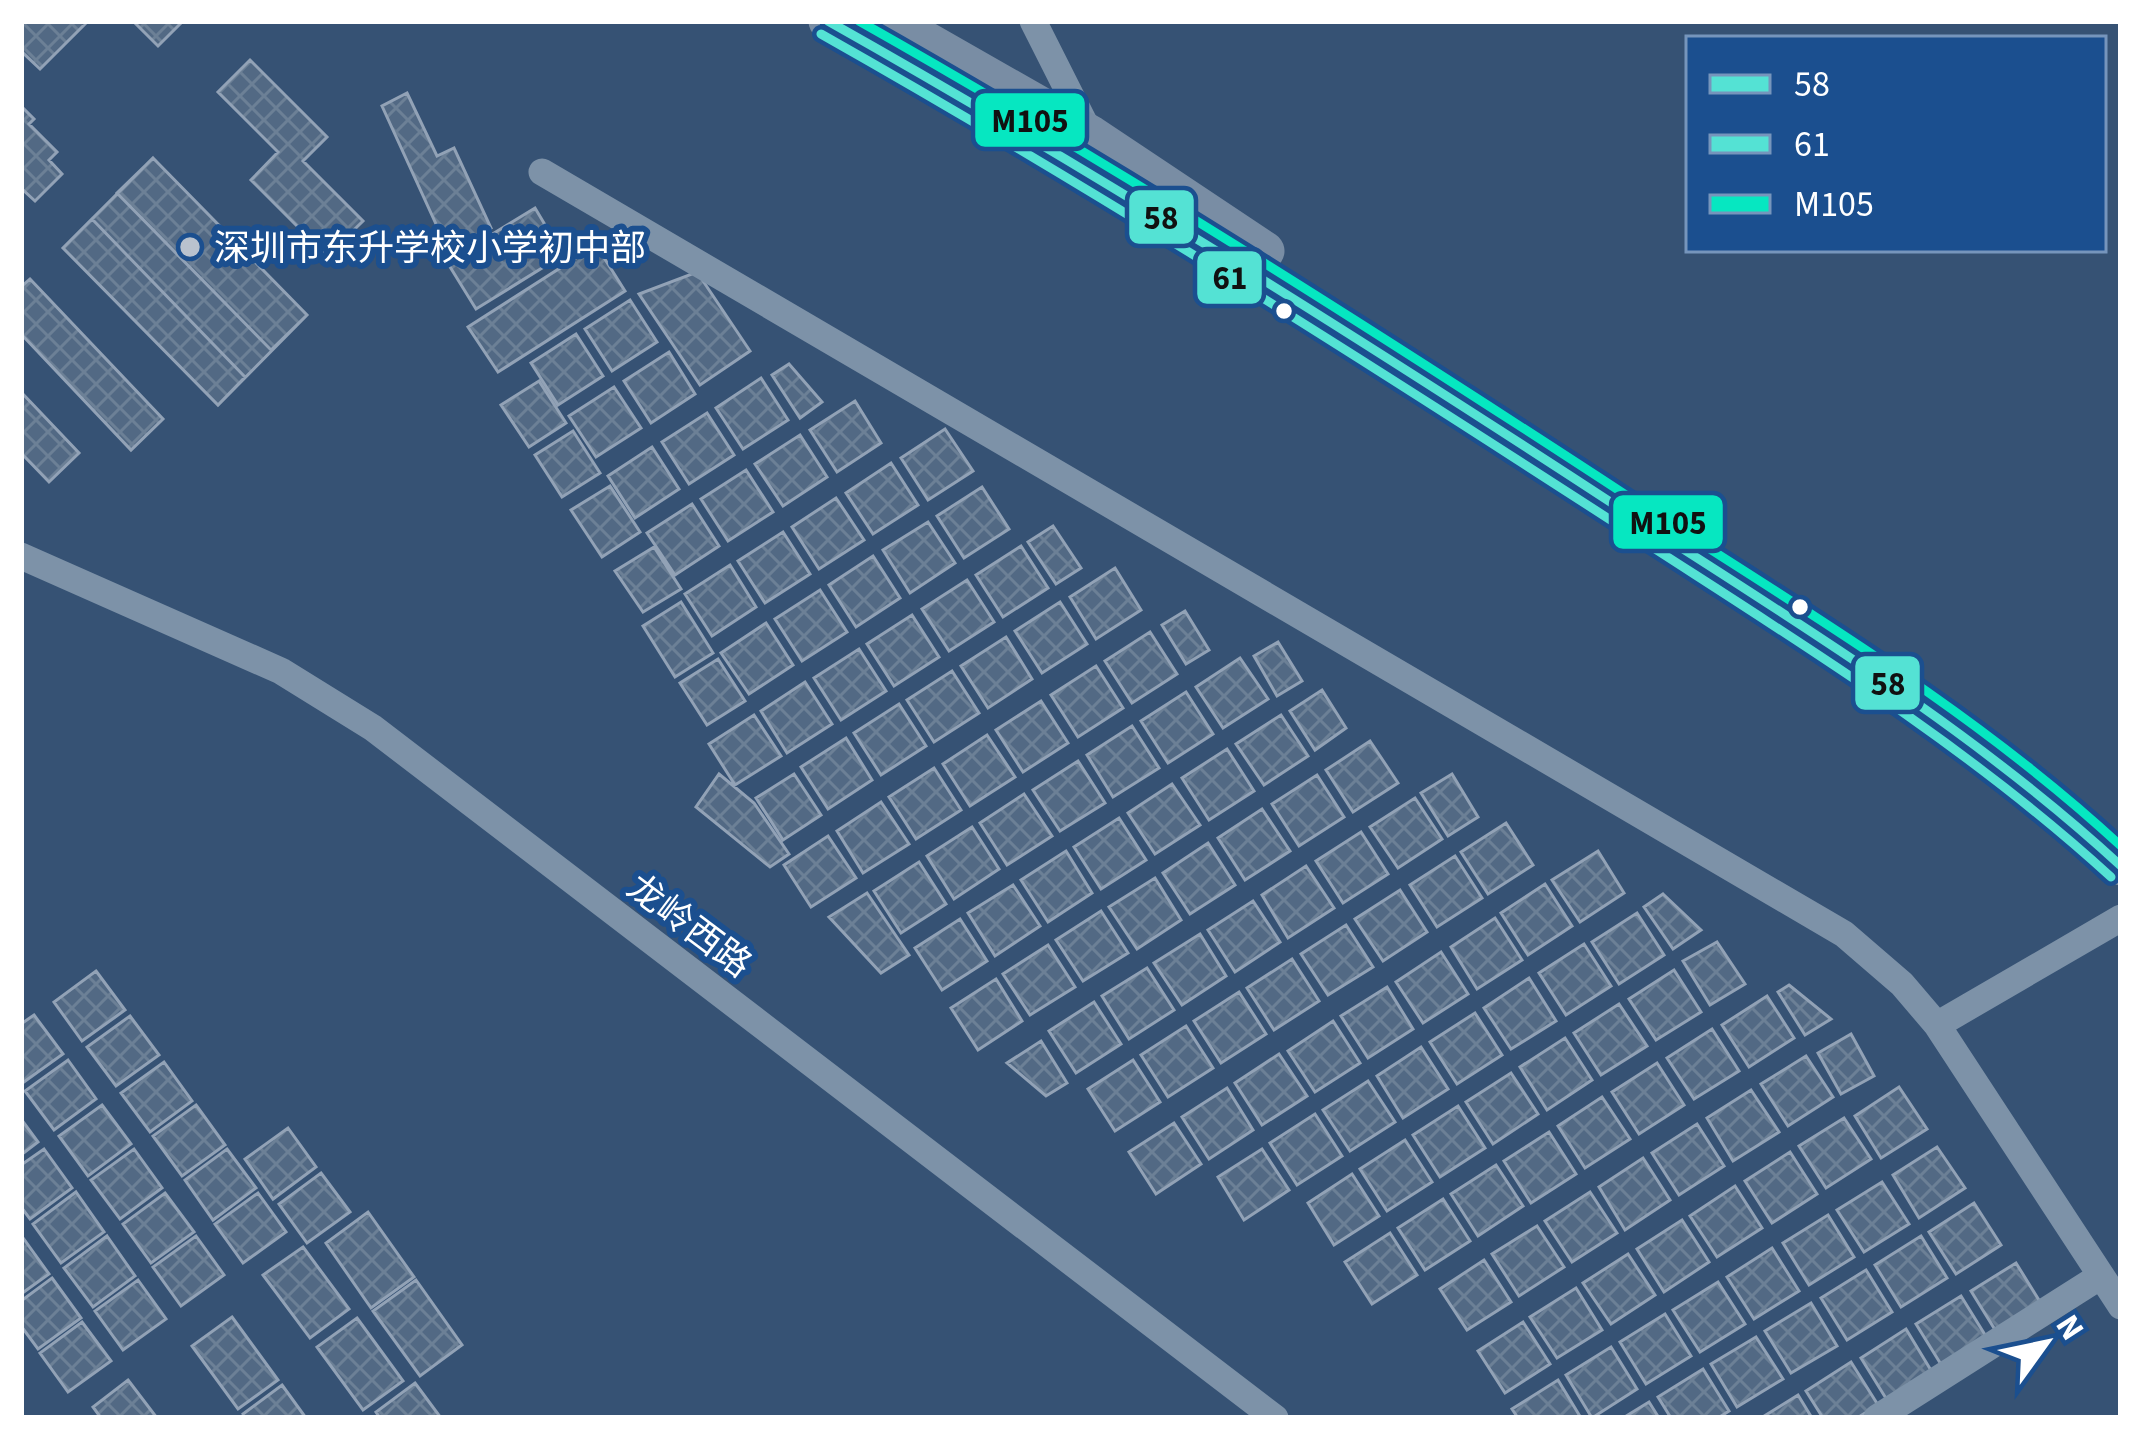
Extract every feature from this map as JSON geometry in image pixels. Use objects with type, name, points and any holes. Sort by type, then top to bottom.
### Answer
[{"type":"main road","points":[[828,21],[990,111],[1387,357],[1910,697],[2071,817],[2121,866]]},
{"type":"main road","points":[[891,21],[1090,135],[1927,680],[2087,800],[2121,834]]},
{"type":"street","points":[[1033,21],[1090,135],[1095,176]]},
{"type":"street","points":[[542,172],[1844,934],[1902,984],[1937,1025],[2121,1306]]},
{"type":"street","name":"龙岭西路","points":[[21,556],[281,670],[373,728],[1275,1418]]},
{"type":"street","points":[[1937,1025],[2121,919]]},
{"type":"street","points":[[1877,1418],[2099,1277]]},
{"type":"building","points":[[21,21],[85,24],[40,69],[21,51]]},
{"type":"building","points":[[133,21],[183,21],[158,46]]},
{"type":"building","points":[[250,60],[327,137],[303,161],[363,221],[327,256],[251,180],[278,152],[218,92]]},
{"type":"building","points":[[407,93],[437,156],[454,148],[491,228],[447,248],[382,106]]},
{"type":"building","points":[[21,106],[34,119],[29,124],[57,152],[49,160],[62,174],[35,201],[21,188]]},
{"type":"building","points":[[153,158],[307,315],[218,405],[63,248]]},
{"type":"building","points":[[153,158],[307,315],[271,350],[117,193]]},
{"type":"building","points":[[535,208],[563,255],[476,309],[447,262]]},
{"type":"building","points":[[92,219],[245,377],[218,405],[63,248]]},
{"type":"building","points":[[596,245],[625,291],[498,372],[468,327]]},
{"type":"building","points":[[697,272],[750,351],[700,385],[639,294]]},
{"type":"building","points":[[30,279],[163,419],[131,450],[21,334],[21,287]]},
{"type":"building","points":[[630,300],[657,342],[612,371],[585,329]]},
{"type":"building","points":[[576,334],[603,376],[558,405],[531,363]]},
{"type":"building","points":[[669,352],[695,394],[651,423],[624,381]]},
{"type":"building","points":[[789,364],[822,402],[800,418],[772,375]]},
{"type":"building","points":[[761,378],[788,420],[743,449],[716,408]]},
{"type":"building","points":[[539,381],[566,423],[529,447],[501,405]]},
{"type":"building","points":[[614,387],[641,428],[596,457],[569,416]]},
{"type":"building","points":[[21,392],[79,453],[49,482],[21,453]]},
{"type":"building","points":[[855,401],[881,443],[837,472],[810,430]]},
{"type":"building","points":[[707,413],[734,455],[689,484],[662,442]]},
{"type":"building","points":[[945,429],[973,471],[928,500],[901,458]]},
{"type":"building","points":[[573,431],[600,473],[562,497],[535,455]]},
{"type":"building","points":[[800,435],[827,477],[783,506],[755,464]]},
{"type":"building","points":[[652,447],[679,489],[635,518],[608,476]]},
{"type":"building","points":[[891,463],[918,505],[873,534],[846,493]]},
{"type":"building","points":[[746,470],[773,512],[728,541],[701,499]]},
{"type":"building","points":[[610,486],[640,532],[602,557],[571,510]]},
{"type":"building","points":[[982,487],[1009,529],[964,558],[937,516]]},
{"type":"building","points":[[836,498],[864,540],[819,569],[792,527]]},
{"type":"building","points":[[692,504],[719,546],[675,575],[647,533]]},
{"type":"building","points":[[928,522],[955,563],[910,593],[883,550]]},
{"type":"building","points":[[1053,526],[1081,568],[1056,584],[1028,542]]},
{"type":"building","points":[[783,532],[810,574],[765,603],[738,561]]},
{"type":"building","points":[[1021,546],[1048,588],[1003,617],[976,575]]},
{"type":"building","points":[[654,547],[681,589],[643,612],[615,571]]},
{"type":"building","points":[[873,556],[900,598],[856,627],[829,585]]},
{"type":"building","points":[[730,565],[756,607],[712,636],[685,594]]},
{"type":"building","points":[[1115,568],[1141,610],[1096,639],[1070,597]]},
{"type":"building","points":[[967,580],[994,622],[949,651],[922,609]]},
{"type":"building","points":[[820,590],[847,632],[802,661],[775,619]]},
{"type":"building","points":[[681,602],[713,653],[675,677],[643,626]]},
{"type":"building","points":[[1060,602],[1087,644],[1042,673],[1015,631]]},
{"type":"building","points":[[1185,611],[1209,650],[1186,664],[1162,625]]},
{"type":"building","points":[[912,615],[939,657],[894,686],[867,644]]},
{"type":"building","points":[[766,623],[793,665],[749,694],[721,653]]},
{"type":"building","points":[[1150,632],[1177,674],[1132,703],[1105,661]]},
{"type":"building","points":[[1006,637],[1032,679],[988,708],[961,666]]},
{"type":"building","points":[[1278,642],[1302,681],[1277,696],[1254,656]]},
{"type":"building","points":[[859,649],[886,691],[841,720],[814,678]]},
{"type":"building","points":[[1240,658],[1268,699],[1223,728],[1196,687]]},
{"type":"building","points":[[718,659],[745,701],[707,725],[680,683]]},
{"type":"building","points":[[1096,666],[1123,708],[1078,737],[1051,695]]},
{"type":"building","points":[[952,671],[979,713],[934,742],[907,700]]},
{"type":"building","points":[[805,682],[832,724],[787,753],[761,711]]},
{"type":"building","points":[[1322,690],[1346,728],[1315,750],[1290,711]]},
{"type":"building","points":[[1186,692],[1213,734],[1168,763],[1141,721]]},
{"type":"building","points":[[1041,701],[1068,743],[1023,772],[996,730]]},
{"type":"building","points":[[899,704],[926,746],[881,775],[854,733]]},
{"type":"building","points":[[754,715],[781,756],[735,785],[709,744]]},
{"type":"building","points":[[1281,715],[1308,756],[1264,785],[1236,744]]},
{"type":"building","points":[[1132,726],[1159,768],[1113,797],[1087,755]]},
{"type":"building","points":[[987,735],[1015,777],[970,806],[943,764]]},
{"type":"building","points":[[846,738],[872,780],[828,809],[801,767]]},
{"type":"building","points":[[1370,741],[1398,783],[1353,812],[1326,770]]},
{"type":"building","points":[[1227,749],[1254,791],[1209,820],[1182,778]]},
{"type":"building","points":[[1078,761],[1105,803],[1060,831],[1033,790]]},
{"type":"building","points":[[934,768],[961,810],[916,839],[889,797]]},
{"type":"building","points":[[719,774],[754,803],[789,854],[770,867],[696,807]]},
{"type":"building","points":[[794,774],[821,815],[783,840],[756,798]]},
{"type":"building","points":[[1452,774],[1478,817],[1448,836],[1421,793]]},
{"type":"building","points":[[1317,775],[1344,817],[1299,846],[1272,804]]},
{"type":"building","points":[[1172,784],[1200,825],[1155,854],[1128,813]]},
{"type":"building","points":[[1024,794],[1052,836],[1007,865],[980,823]]},
{"type":"building","points":[[1415,798],[1442,839],[1398,868],[1370,827]]},
{"type":"building","points":[[881,802],[909,844],[863,873],[837,831]]},
{"type":"building","points":[[1262,809],[1290,851],[1245,880],[1218,838]]},
{"type":"building","points":[[1119,818],[1146,860],[1101,889],[1074,847]]},
{"type":"building","points":[[1506,823],[1533,865],[1488,894],[1461,852]]},
{"type":"building","points":[[972,827],[999,869],[954,899],[927,856]]},
{"type":"building","points":[[1361,832],[1388,874],[1343,903],[1316,861]]},
{"type":"building","points":[[828,836],[856,878],[811,907],[784,865]]},
{"type":"building","points":[[1208,843],[1235,885],[1190,914],[1163,873]]},
{"type":"building","points":[[1066,851],[1092,893],[1048,922],[1021,880]]},
{"type":"building","points":[[1598,851],[1624,893],[1580,922],[1552,880]]},
{"type":"building","points":[[1455,856],[1482,898],[1437,927],[1410,885]]},
{"type":"building","points":[[919,862],[946,904],[901,933],[874,891]]},
{"type":"building","points":[[1306,866],[1334,908],[1288,938],[1262,895]]},
{"type":"building","points":[[1155,878],[1181,920],[1137,949],[1109,907]]},
{"type":"building","points":[[1545,884],[1572,926],[1528,955],[1501,913]]},
{"type":"building","points":[[1013,885],[1040,926],[995,956],[968,913]]},
{"type":"building","points":[[1400,890],[1427,932],[1383,961],[1355,919]]},
{"type":"building","points":[[867,893],[909,955],[881,973],[829,917]]},
{"type":"building","points":[[1663,894],[1701,930],[1673,949],[1644,907]]},
{"type":"building","points":[[1253,901],[1280,942],[1235,972],[1208,930]]},
{"type":"building","points":[[1101,911],[1128,953],[1083,981],[1056,940]]},
{"type":"building","points":[[1637,913],[1664,955],[1619,984],[1592,942]]},
{"type":"building","points":[[1495,918],[1522,960],[1477,989],[1451,947]]},
{"type":"building","points":[[960,919],[987,961],[942,990],[915,948]]},
{"type":"building","points":[[1346,925],[1373,967],[1328,995],[1301,954]]},
{"type":"building","points":[[1200,934],[1226,976],[1182,1005],[1154,963]]},
{"type":"building","points":[[1717,942],[1745,984],[1710,1005],[1683,961]]},
{"type":"building","points":[[1584,944],[1611,986],[1566,1015],[1539,973]]},
{"type":"building","points":[[1048,945],[1075,987],[1030,1015],[1003,974]]},
{"type":"building","points":[[1441,952],[1468,994],[1423,1023],[1396,982]]},
{"type":"building","points":[[1292,959],[1319,1001],[1274,1030],[1247,988]]},
{"type":"building","points":[[1147,968],[1174,1010],[1129,1039],[1102,996]]},
{"type":"building","points":[[1674,970],[1701,1012],[1656,1040],[1629,999]]},
{"type":"building","points":[[96,971],[125,1010],[82,1041],[54,1002]]},
{"type":"building","points":[[1529,978],[1556,1021],[1511,1049],[1484,1008]]},
{"type":"building","points":[[996,979],[1022,1021],[978,1050],[951,1008]]},
{"type":"building","points":[[1789,985],[1831,1019],[1805,1035],[1778,992]]},
{"type":"building","points":[[1387,987],[1413,1029],[1368,1058],[1341,1016]]},
{"type":"building","points":[[1239,992],[1266,1034],[1221,1063],[1194,1021]]},
{"type":"building","points":[[1767,996],[1794,1038],[1749,1067],[1722,1025]]},
{"type":"building","points":[[1094,1002],[1121,1044],[1076,1073],[1049,1031]]},
{"type":"building","points":[[1619,1004],[1647,1046],[1601,1075],[1574,1033]]},
{"type":"building","points":[[1475,1013],[1502,1055],[1457,1084],[1430,1042]]},
{"type":"building","points":[[34,1015],[63,1054],[21,1084],[21,1024]]},
{"type":"building","points":[[130,1016],[159,1055],[116,1086],[87,1047]]},
{"type":"building","points":[[1333,1021],[1360,1063],[1315,1092],[1288,1051]]},
{"type":"building","points":[[1186,1026],[1213,1068],[1168,1097],[1141,1055]]},
{"type":"building","points":[[1712,1029],[1739,1071],[1694,1099],[1667,1058]]},
{"type":"building","points":[[1851,1034],[1874,1076],[1841,1094],[1818,1053]]},
{"type":"building","points":[[1565,1038],[1592,1080],[1547,1110],[1520,1067]]},
{"type":"building","points":[[1041,1041],[1067,1083],[1046,1096],[1007,1063]]},
{"type":"building","points":[[1421,1047],[1448,1089],[1403,1118],[1377,1076]]},
{"type":"building","points":[[1279,1054],[1307,1096],[1262,1125],[1235,1083]]},
{"type":"building","points":[[1806,1056],[1833,1097],[1788,1126],[1761,1084]]},
{"type":"building","points":[[68,1060],[96,1099],[54,1130],[25,1091]]},
{"type":"building","points":[[1133,1060],[1160,1102],[1115,1131],[1088,1089]]},
{"type":"building","points":[[164,1062],[192,1101],[150,1132],[121,1093]]},
{"type":"building","points":[[1657,1063],[1684,1105],[1639,1134],[1612,1092]]},
{"type":"building","points":[[1511,1073],[1538,1114],[1493,1144],[1466,1102]]},
{"type":"building","points":[[1368,1081],[1395,1122],[1350,1151],[1323,1110]]},
{"type":"building","points":[[1899,1087],[1927,1129],[1881,1158],[1855,1116]]},
{"type":"building","points":[[1227,1088],[1253,1130],[1209,1159],[1182,1117]]},
{"type":"building","points":[[1751,1090],[1779,1132],[1733,1161],[1707,1118]]},
{"type":"building","points":[[1602,1097],[1630,1139],[1585,1168],[1558,1126]]},
{"type":"building","points":[[102,1105],[131,1144],[88,1176],[59,1136]]},
{"type":"building","points":[[196,1105],[225,1145],[182,1176],[153,1136]]},
{"type":"building","points":[[1458,1106],[1485,1148],[1440,1177],[1413,1135]]},
{"type":"building","points":[[1315,1114],[1342,1156],[1297,1185],[1270,1143]]},
{"type":"building","points":[[1844,1118],[1871,1159],[1826,1188],[1799,1146]]},
{"type":"building","points":[[21,1119],[38,1142],[21,1155]]},
{"type":"building","points":[[1174,1123],[1201,1164],[1156,1194],[1129,1152]]},
{"type":"building","points":[[1697,1124],[1724,1166],[1679,1195],[1652,1153]]},
{"type":"building","points":[[288,1128],[316,1167],[273,1199],[245,1159]]},
{"type":"building","points":[[1549,1132],[1576,1174],[1531,1203],[1504,1161]]},
{"type":"building","points":[[1405,1140],[1432,1182],[1387,1211],[1360,1169]]},
{"type":"building","points":[[1937,1147],[1965,1188],[1919,1218],[1893,1175]]},
{"type":"building","points":[[44,1149],[72,1188],[30,1219],[21,1207],[21,1165]]},
{"type":"building","points":[[134,1149],[162,1188],[120,1219],[91,1180]]},
{"type":"building","points":[[227,1149],[256,1188],[213,1220],[185,1180]]},
{"type":"building","points":[[1262,1149],[1289,1190],[1244,1220],[1218,1177]]},
{"type":"building","points":[[1790,1152],[1817,1194],[1772,1223],[1745,1181]]},
{"type":"building","points":[[1643,1158],[1670,1200],[1625,1230],[1599,1187]]},
{"type":"building","points":[[1496,1165],[1523,1206],[1478,1236],[1451,1194]]},
{"type":"building","points":[[321,1173],[350,1212],[307,1243],[279,1204]]},
{"type":"building","points":[[1352,1174],[1379,1216],[1334,1245],[1308,1203]]},
{"type":"building","points":[[1882,1182],[1909,1224],[1864,1252],[1837,1210]]},
{"type":"building","points":[[1735,1186],[1762,1228],[1717,1257],[1690,1216]]},
{"type":"building","points":[[76,1192],[104,1232],[61,1263],[33,1224]]},
{"type":"building","points":[[1590,1192],[1617,1233],[1572,1262],[1545,1221]]},
{"type":"building","points":[[165,1193],[194,1232],[151,1263],[123,1224]]},
{"type":"building","points":[[258,1193],[286,1232],[243,1263],[215,1224]]},
{"type":"building","points":[[1443,1199],[1470,1241],[1425,1270],[1398,1228]]},
{"type":"building","points":[[1974,1203],[2001,1245],[1956,1274],[1929,1232]]},
{"type":"building","points":[[368,1212],[414,1277],[371,1308],[326,1243]]},
{"type":"building","points":[[1828,1215],[1854,1257],[1809,1285],[1783,1243]]},
{"type":"building","points":[[1682,1220],[1709,1262],[1664,1292],[1637,1249]]},
{"type":"building","points":[[1537,1226],[1564,1267],[1519,1296],[1492,1254]]},
{"type":"building","points":[[1390,1233],[1417,1275],[1372,1304],[1345,1262]]},
{"type":"building","points":[[21,1235],[49,1274],[21,1294]]},
{"type":"building","points":[[107,1236],[135,1276],[93,1307],[64,1268]]},
{"type":"building","points":[[196,1236],[224,1275],[181,1306],[153,1267]]},
{"type":"building","points":[[1921,1236],[1947,1278],[1901,1307],[1875,1265]]},
{"type":"building","points":[[303,1247],[349,1309],[310,1338],[263,1275]]},
{"type":"building","points":[[1772,1248],[1799,1291],[1754,1319],[1727,1277]]},
{"type":"building","points":[[1628,1254],[1655,1295],[1611,1324],[1583,1283]]},
{"type":"building","points":[[1484,1260],[1511,1302],[1467,1330],[1440,1289]]},
{"type":"building","points":[[2016,1263],[2042,1305],[1997,1333],[1971,1291]]},
{"type":"building","points":[[1866,1270],[1892,1312],[1847,1340],[1821,1298]]},
{"type":"building","points":[[52,1278],[81,1318],[38,1349],[21,1326],[21,1301]]},
{"type":"building","points":[[138,1280],[166,1319],[123,1350],[95,1311]]},
{"type":"building","points":[[416,1280],[462,1345],[420,1376],[373,1311]]},
{"type":"building","points":[[1718,1282],[1745,1324],[1700,1352],[1673,1310]]},
{"type":"building","points":[[1576,1288],[1602,1330],[1557,1358],[1530,1317]]},
{"type":"building","points":[[1961,1296],[1987,1338],[1942,1366],[1916,1324]]},
{"type":"building","points":[[1811,1303],[1837,1346],[1791,1373],[1765,1331]]},
{"type":"building","points":[[1665,1314],[1691,1356],[1646,1384],[1620,1342]]},
{"type":"building","points":[[232,1317],[278,1380],[238,1409],[192,1346]]},
{"type":"building","points":[[357,1318],[403,1381],[363,1410],[317,1347]]},
{"type":"building","points":[[82,1322],[111,1361],[68,1392],[40,1353]]},
{"type":"building","points":[[1523,1322],[1550,1364],[1505,1393],[1478,1351]]},
{"type":"building","points":[[1906,1329],[1932,1372],[1887,1400],[1861,1358]]},
{"type":"building","points":[[1756,1337],[1783,1379],[1737,1407],[1711,1364]]},
{"type":"building","points":[[1611,1347],[1637,1389],[1592,1418],[1566,1375]]},
{"type":"building","points":[[1851,1362],[1878,1405],[1857,1418],[1823,1418],[1806,1391]]},
{"type":"building","points":[[1703,1369],[1729,1411],[1718,1418],[1671,1418],[1658,1397]]},
{"type":"building","points":[[128,1380],[157,1418],[101,1418],[93,1407]]},
{"type":"building","points":[[1558,1380],[1581,1418],[1518,1418],[1512,1409]]},
{"type":"building","points":[[415,1383],[441,1418],[380,1418],[376,1412]]},
{"type":"building","points":[[282,1385],[306,1418],[245,1418],[243,1414]]},
{"type":"building","points":[[1798,1395],[1812,1418],[1761,1418]]},
{"type":"building","points":[[1649,1402],[1659,1418],[1623,1418]]},
{"type":"transit line","name":"58","points":[[828,21],[1227,258],[1813,633],[2002,766],[2121,866]]},
{"type":"transit line","name":"M105","points":[[859,21],[1249,254],[1822,621],[2006,749],[2121,846]]},
{"type":"transit line","name":"61","points":[[821,34],[1219,270],[1804,645],[1992,778],[2111,877]]},
{"type":"place","name":"深圳市东升学校小学初中部","points":[[190,247]]}]
